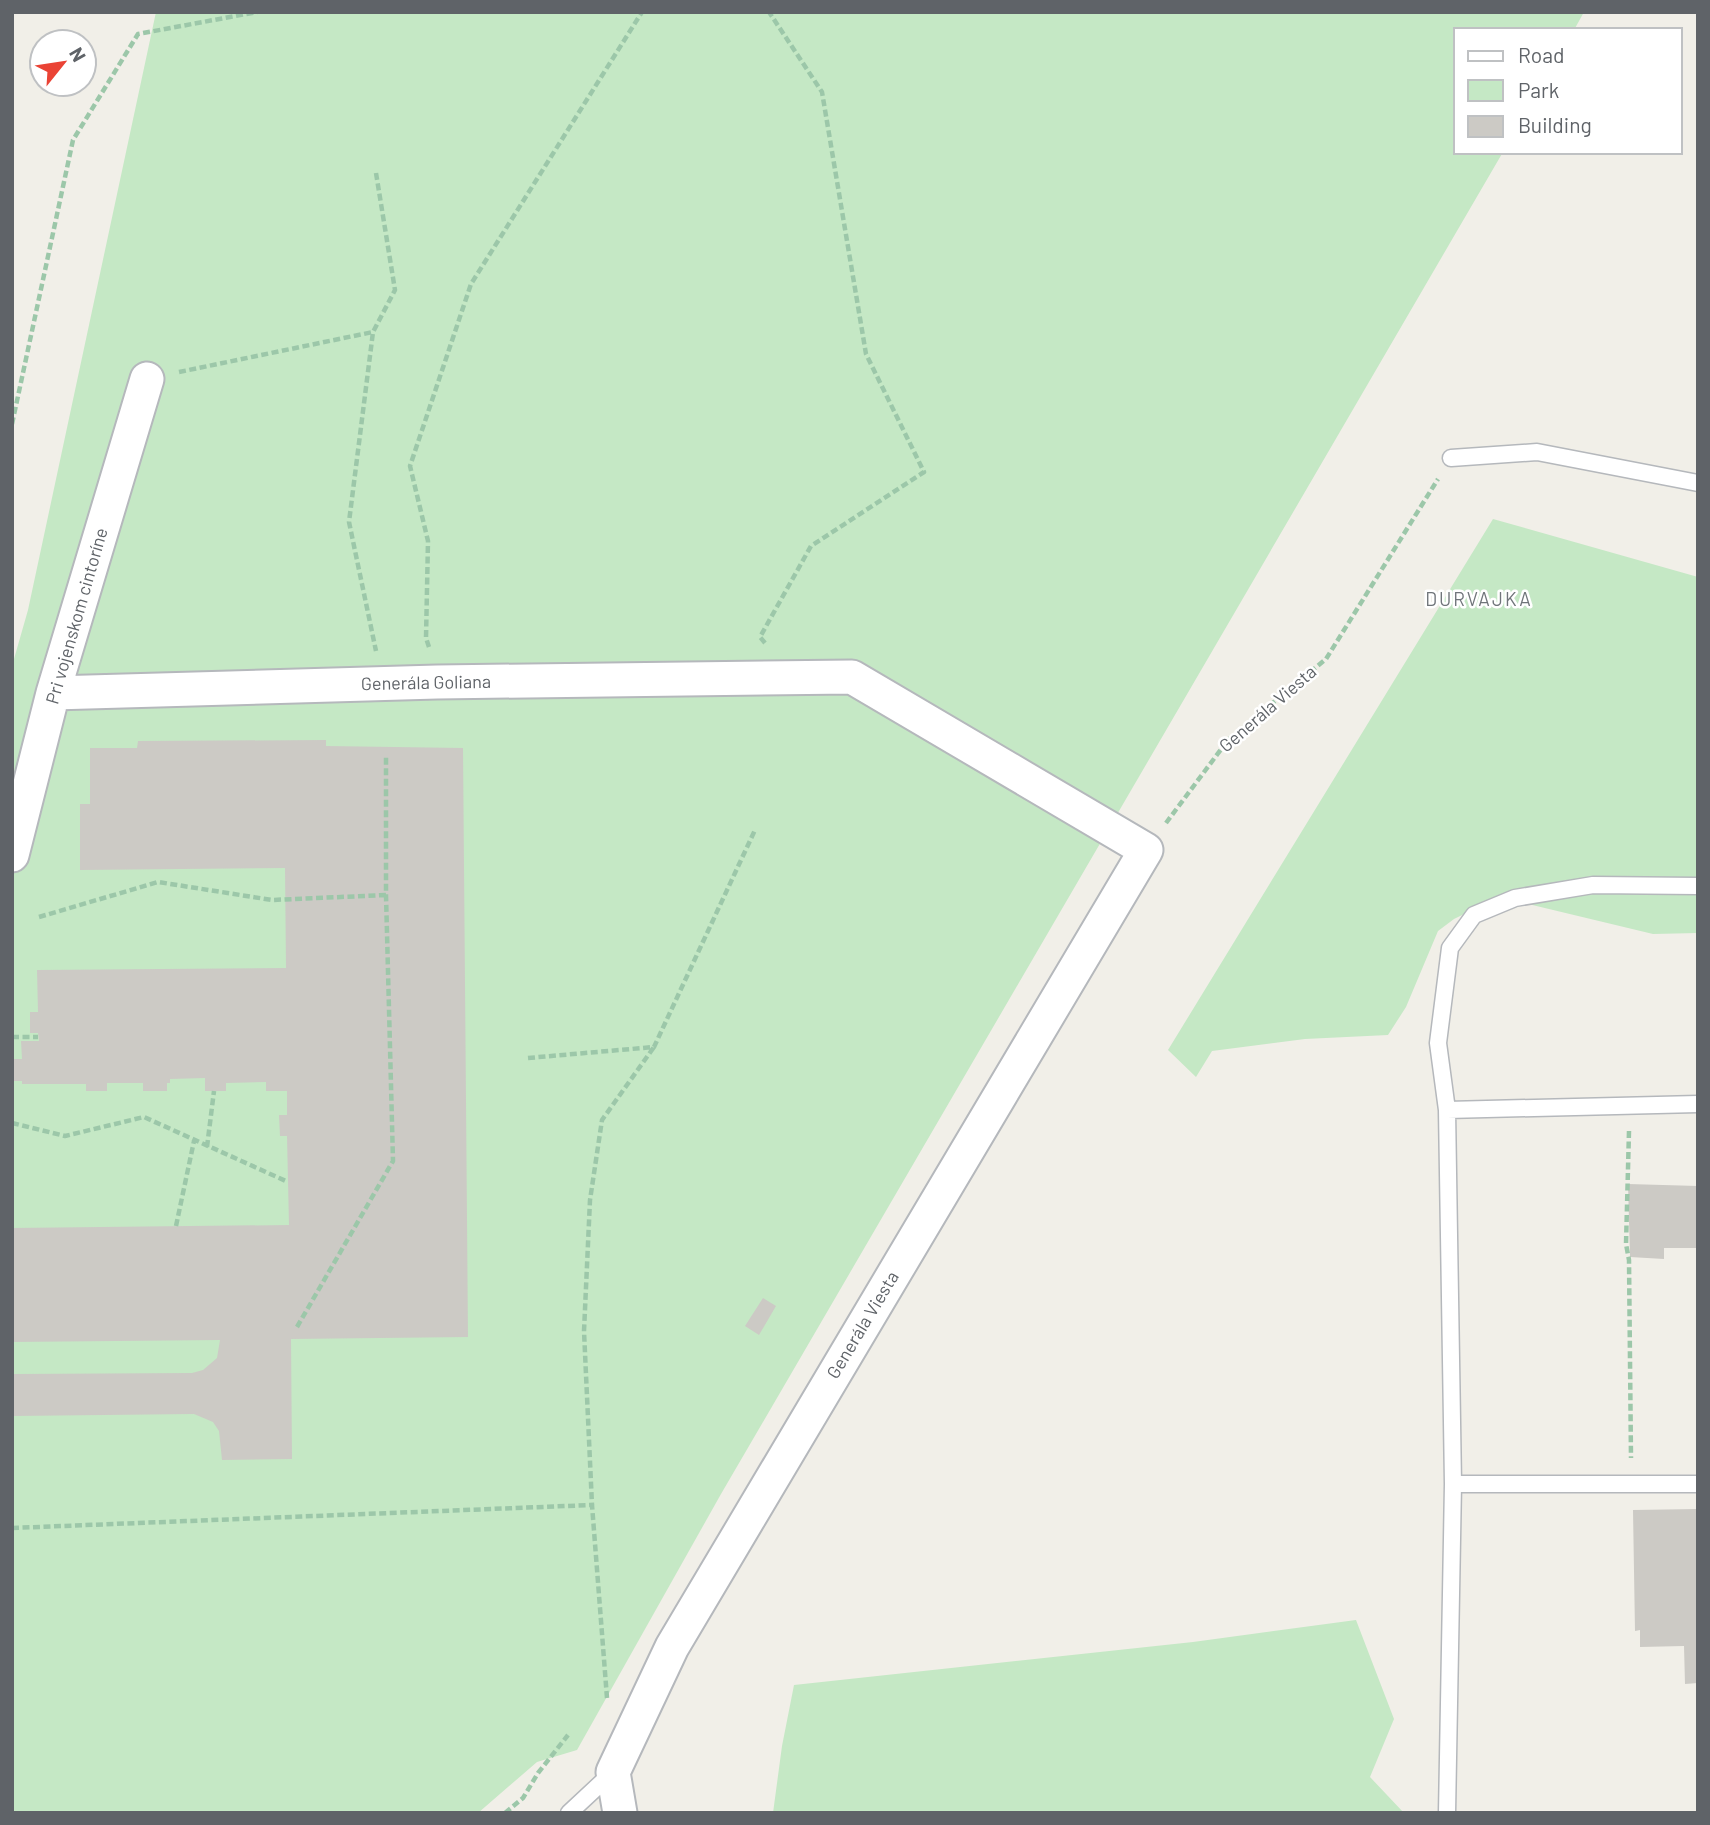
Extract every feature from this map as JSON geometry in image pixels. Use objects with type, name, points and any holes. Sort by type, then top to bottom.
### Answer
[{"type":"street","name":"Pri vojenskom cintoríne","points":[[12,855],[53,693],[147,379]]},
{"type":"street","name":"Generála Goliana","points":[[53,693],[437,682],[799,677]]},
{"type":"street","points":[[799,677],[852,677],[1146,850]]},
{"type":"street","name":"Generála Viesta","points":[[613,1772],[672,1647],[1146,850]]},
{"type":"street","points":[[613,1772],[620,1813]]},
{"type":"lane","points":[[1451,458],[1537,452],[1698,483]]},
{"type":"lane","points":[[1447,1813],[1453,1484],[1447,1110],[1438,1043],[1450,948],[1474,915],[1515,898],[1593,885],[1698,886]]},
{"type":"lane","points":[[1447,1110],[1698,1104]]},
{"type":"lane","points":[[1453,1484],[1698,1484]]},
{"type":"lane","points":[[569,1813],[613,1772]]},
{"type":"path","points":[[12,424],[73,140],[138,34],[257,12]]},
{"type":"path","points":[[437,682],[426,638],[428,541],[410,466],[471,284],[642,12]]},
{"type":"path","points":[[769,12],[822,92],[866,354],[924,472],[811,546],[760,637],[799,677]]},
{"type":"path","points":[[376,173],[395,290],[373,332],[349,522],[383,684]]},
{"type":"path","points":[[147,379],[373,332]]},
{"type":"path","name":"Generála Viesta","points":[[1146,850],[1228,740],[1326,659],[1451,458]]},
{"type":"path","points":[[297,1327],[393,1161],[386,895],[386,755]]},
{"type":"path","points":[[608,1705],[592,1505],[584,1331],[590,1200],[603,1120],[654,1047],[755,830]]},
{"type":"path","points":[[39,917],[158,882],[272,900],[386,895]]},
{"type":"path","points":[[12,1037],[38,1037]]},
{"type":"path","points":[[528,1058],[654,1047]]},
{"type":"path","points":[[207,1147],[215,1091]]},
{"type":"path","points":[[1630,1106],[1626,1244],[1629,1260],[1631,1484]]},
{"type":"path","points":[[12,1123],[65,1136],[144,1117],[288,1182]]},
{"type":"path","points":[[176,1226],[194,1141]]},
{"type":"path","points":[[12,1528],[592,1505]]},
{"type":"path","points":[[505,1813],[523,1798],[538,1773],[568,1735]]},
{"type":"green space","points":[[156,12],[1584,12],[1575,28],[1454,28],[1454,154],[1502,154],[721,1494],[577,1750],[537,1762],[478,1813],[12,1813],[12,666],[28,610]]},
{"type":"green space","points":[[1493,519],[1698,577],[1698,933],[1653,934],[1499,897],[1454,919],[1438,931],[1406,1007],[1388,1035],[1305,1039],[1212,1051],[1196,1077],[1168,1050]]},
{"type":"green space","points":[[1356,1620],[1394,1719],[1370,1777],[1404,1813],[773,1813],[794,1685],[1193,1642]]},
{"type":"building","points":[[326,740],[326,746],[463,748],[468,1337],[291,1339],[292,1459],[222,1460],[219,1431],[213,1422],[194,1414],[12,1416],[12,1374],[192,1373],[203,1370],[217,1358],[220,1340],[12,1342],[12,1228],[289,1225],[287,1136],[280,1136],[279,1115],[287,1115],[287,1091],[266,1091],[266,1082],[226,1083],[226,1091],[205,1091],[205,1078],[170,1079],[167,1091],[143,1091],[143,1083],[107,1083],[107,1091],[86,1091],[86,1084],[22,1084],[22,1081],[13,1081],[13,1059],[22,1059],[21,1041],[39,1041],[38,1033],[30,1033],[30,1012],[38,1012],[37,970],[286,968],[285,868],[80,870],[80,804],[90,804],[90,748],[137,748],[138,741]]},
{"type":"building","points":[[1628,1184],[1698,1186],[1698,1248],[1664,1248],[1664,1259],[1630,1257]]},
{"type":"building","points":[[763,1298],[776,1306],[759,1335],[745,1326]]},
{"type":"building","points":[[1698,1509],[1698,1683],[1685,1684],[1684,1646],[1640,1647],[1640,1630],[1635,1631],[1633,1510]]},
{"type":"district","name":"DURVAJKA","points":[[1479,599]]}]
